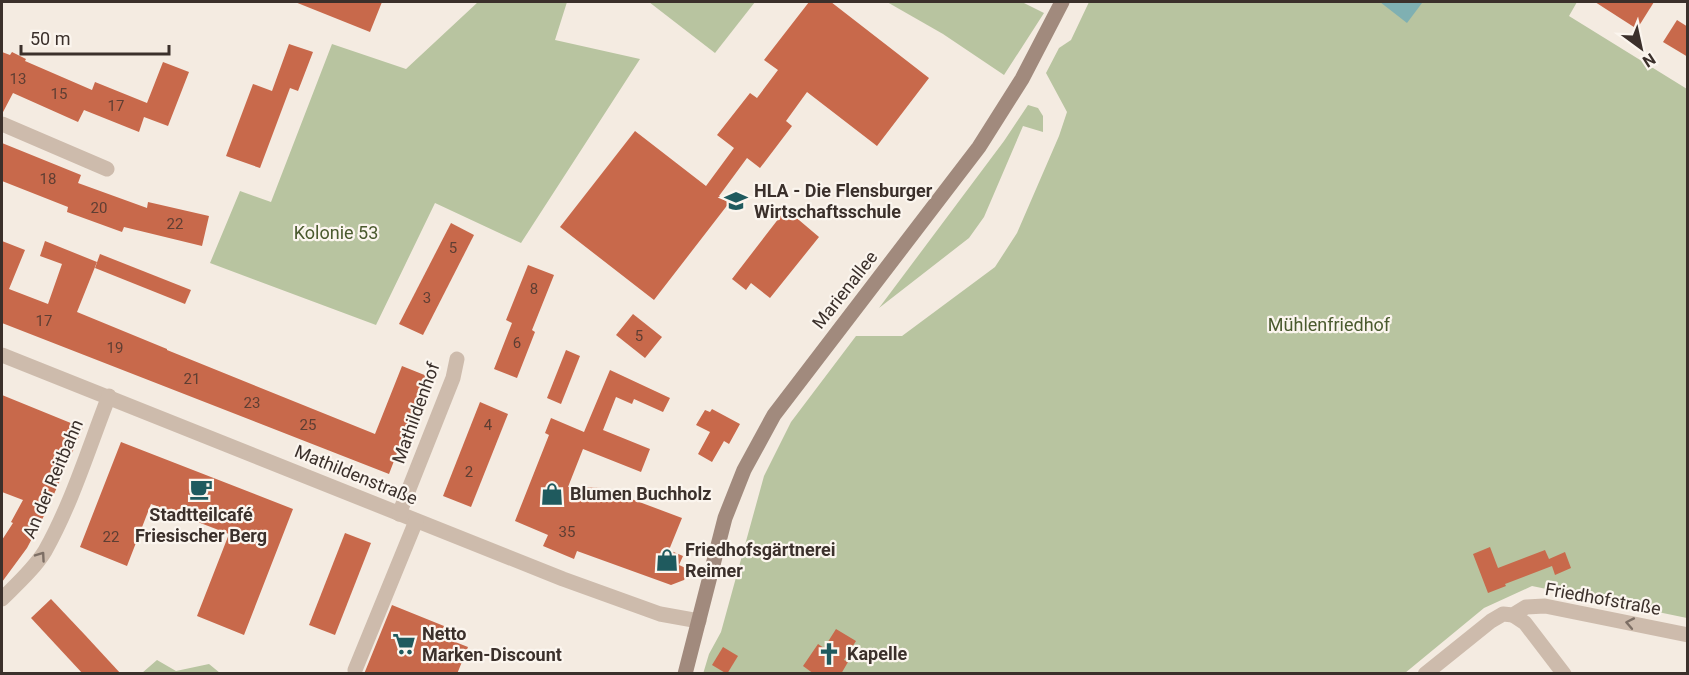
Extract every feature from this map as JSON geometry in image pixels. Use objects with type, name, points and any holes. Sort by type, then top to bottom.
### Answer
[{"type":"main road","name":"Marienallee","points":[[685,674],[725,518],[744,470],[774,415],[979,147],[1022,79],[1062,2]]},
{"type":"street","points":[[2,124],[107,169]]},
{"type":"street","name":"Mathildenstraße","points":[[2,355],[563,579],[660,614],[699,621]]},
{"type":"street","name":"Mathildenhof","points":[[399,514],[453,378],[457,359]]},
{"type":"street","name":"An der Reitbahn","points":[[2,599],[23,579],[44,552],[61,517],[109,396]]},
{"type":"street","points":[[355,670],[416,520]]},
{"type":"street","name":"Friedhofstraße","points":[[1425,674],[1491,621],[1503,614],[1514,615],[1526,607],[1545,606],[1688,635]]},
{"type":"street","points":[[1514,615],[1525,623],[1564,674]]},
{"type":"green space","name":"Kolonie 53","points":[[478,2],[567,2],[555,40],[640,59],[521,243],[435,203],[376,325],[210,263],[240,191],[271,202],[332,44],[406,69]]},
{"type":"green space","points":[[649,2],[755,2],[715,53]]},
{"type":"green space","points":[[887,2],[1022,2],[1044,13],[1004,75],[943,34]]},
{"type":"green space","name":"Mühlenfriedhof","points":[[1089,2],[1577,2],[1569,16],[1687,89],[1687,618],[1532,586],[1484,608],[1405,673],[703,674],[709,654],[721,632],[764,476],[791,422],[856,336],[902,336],[995,267],[1017,233],[1067,112],[1046,73],[1059,48],[1071,40]]},
{"type":"green space","points":[[1028,105],[1038,108],[1043,116],[1043,132],[1023,126],[984,217],[969,238],[879,308],[1004,141]]},
{"type":"green space","points":[[157,660],[176,671],[209,664],[220,673],[142,673]]},
{"type":"water","points":[[1380,2],[1420,2],[1422,3],[1407,23]]},
{"type":"building","points":[[295,2],[382,2],[370,32]]},
{"type":"building","points":[[809,2],[831,2],[929,78],[877,146],[807,92],[786,121],[792,126],[760,168],[747,158],[719,196],[729,203],[654,300],[560,227],[635,131],[706,186],[734,148],[717,135],[750,93],[757,98],[778,70],[764,60]]},
{"type":"building","points":[[1595,2],[1654,2],[1637,29]]},
{"type":"building","points":[[1677,20],[1688,27],[1688,57],[1663,42]]},
{"type":"building","points":[[289,44],[313,52],[298,91],[290,88],[260,168],[226,156],[253,84],[272,91]]},
{"type":"building","points":[[2,52],[10,55],[12,52],[26,59],[25,61],[92,90],[95,82],[147,103],[163,62],[189,72],[168,126],[144,117],[139,132],[84,110],[78,122],[13,93],[2,114]]},
{"type":"building","points":[[2,143],[81,175],[78,183],[147,208],[148,202],[209,216],[202,246],[124,227],[122,232],[67,212],[68,207],[2,181]]},
{"type":"building","points":[[786,209],[819,237],[770,298],[751,283],[746,290],[732,279]]},
{"type":"building","points":[[451,223],[474,235],[423,335],[399,324]]},
{"type":"building","points":[[2,241],[25,250],[9,289],[48,304],[62,264],[40,256],[45,241],[97,262],[77,312],[375,434],[402,366],[432,378],[411,429],[407,427],[389,474],[2,323]]},
{"type":"building","points":[[100,254],[191,290],[185,304],[95,268]]},
{"type":"building","points":[[528,265],[554,275],[532,330],[535,332],[517,378],[494,369],[512,323],[506,320]]},
{"type":"building","points":[[633,314],[662,337],[645,358],[616,335]]},
{"type":"building","points":[[566,350],[580,356],[561,404],[547,398]]},
{"type":"building","points":[[610,370],[670,398],[663,412],[634,399],[632,404],[616,397],[603,430],[650,449],[641,472],[583,449],[568,487],[602,488],[682,518],[669,550],[683,556],[679,565],[690,570],[684,580],[671,585],[577,551],[574,559],[543,546],[548,535],[515,521],[549,435],[545,433],[551,418],[584,432]]},
{"type":"building","points":[[2,395],[83,428],[47,510],[27,548],[2,582],[2,540],[13,523],[11,522],[23,500],[2,492]]},
{"type":"building","points":[[480,402],[508,414],[471,507],[443,496]]},
{"type":"building","points":[[712,409],[740,424],[729,444],[724,441],[712,462],[698,454],[710,432],[696,425],[705,410],[710,412]]},
{"type":"building","points":[[121,442],[293,509],[244,635],[197,616],[229,534],[151,504],[127,566],[80,547]]},
{"type":"building","points":[[345,533],[371,543],[335,635],[309,625]]},
{"type":"building","points":[[1490,547],[1498,568],[1545,550],[1549,559],[1565,552],[1571,568],[1555,575],[1552,566],[1488,593],[1473,554]]},
{"type":"building","points":[[51,599],[121,674],[83,674],[31,618]]},
{"type":"building","points":[[392,605],[444,626],[440,636],[468,647],[457,674],[364,674]]},
{"type":"building","name":"Kapelle","points":[[836,629],[856,641],[844,660],[848,662],[841,674],[814,674],[803,666],[818,644],[824,648]]},
{"type":"building","points":[[723,647],[738,656],[727,674],[712,665]]},
{"type":"place","name":"HLA - Die Flensburger Wirtschaftsschule","points":[[736,201]]},
{"type":"place","name":"Stadtteilcafé Friesischer Berg","points":[[201,489]]},
{"type":"place","name":"Blumen Buchholz","points":[[552,494]]},
{"type":"place","name":"Friedhofsgärtnerei Reimer","points":[[667,560]]},
{"type":"place","name":"Netto Marken-Discount","points":[[404,644]]},
{"type":"place","name":"Kapelle","points":[[829,654]]}]
